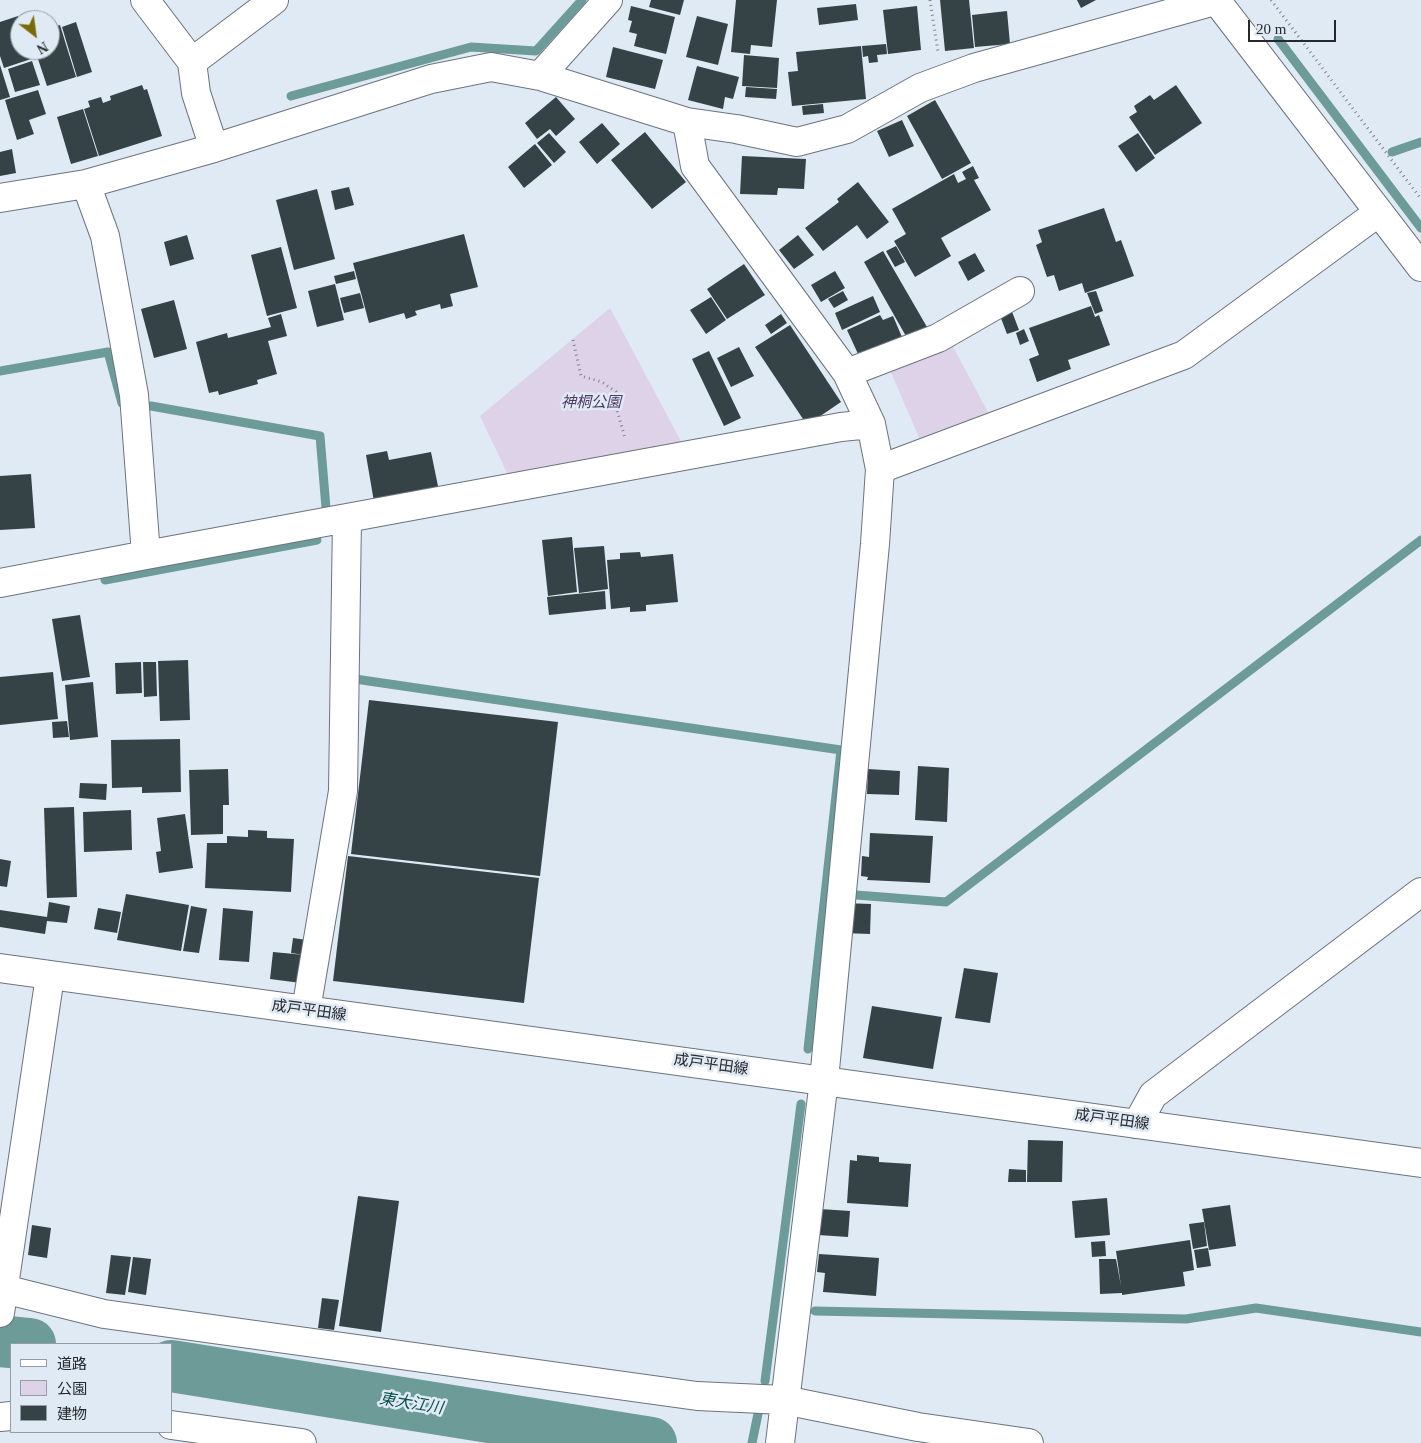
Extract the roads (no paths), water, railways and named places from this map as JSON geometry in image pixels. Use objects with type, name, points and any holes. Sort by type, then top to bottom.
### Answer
[{"type":"street","points":[[145,0],[192,62],[196,93],[214,148]]},
{"type":"street","points":[[192,62],[274,0]]},
{"type":"street","points":[[540,76],[608,0]]},
{"type":"street","points":[[0,198],[86,184],[214,148],[431,79],[490,67],[540,76],[687,122],[797,142],[847,129],[920,88],[974,68],[1217,0],[1421,267]]},
{"type":"street","points":[[687,122],[695,166],[847,373],[871,424],[880,469],[875,544],[824,1080],[783,1421]]},
{"type":"street","points":[[86,184],[105,236],[134,395],[146,555]]},
{"type":"street","points":[[880,469],[1184,355],[1380,212]]},
{"type":"street","points":[[847,373],[938,338],[1020,291]]},
{"type":"street","points":[[0,583],[841,427],[871,424]]},
{"type":"street","points":[[306,1010],[343,791],[347,518]]},
{"type":"street","points":[[1137,1124],[1153,1095],[1421,892]]},
{"type":"street","name":"成戸平田線","points":[[0,968],[1421,1163]]},
{"type":"street","points":[[50,976],[1,1299],[697,1396],[783,1421],[918,1427],[1029,1443]]},
{"type":"street","points":[[172,1425],[302,1443]]},
{"type":"waterway","points":[[291,96],[471,47],[536,51],[582,0]]},
{"type":"waterway","points":[[1278,39],[1421,228]]},
{"type":"waterway","points":[[1392,152],[1421,142]]},
{"type":"waterway","points":[[0,371],[108,352],[122,403],[127,403]]},
{"type":"waterway","points":[[151,406],[320,436],[326,508]]},
{"type":"waterway","points":[[105,580],[317,540]]},
{"type":"waterway","points":[[856,895],[946,902],[1421,540]]},
{"type":"waterway","points":[[355,679],[841,750],[808,1049]]},
{"type":"waterway","points":[[765,1381],[801,1104]]},
{"type":"waterway","points":[[815,1311],[1186,1319],[1256,1308],[1421,1332]]},
{"type":"waterway","name":"東大江川","points":[[0,1341],[20,1343]]},
{"type":"waterway","name":"東大江川","points":[[172,1366],[651,1443]]},
{"type":"waterway","points":[[752,1443],[759,1409]]},
{"type":"park label","name":"神桐公園","points":[[591,403]]}]
